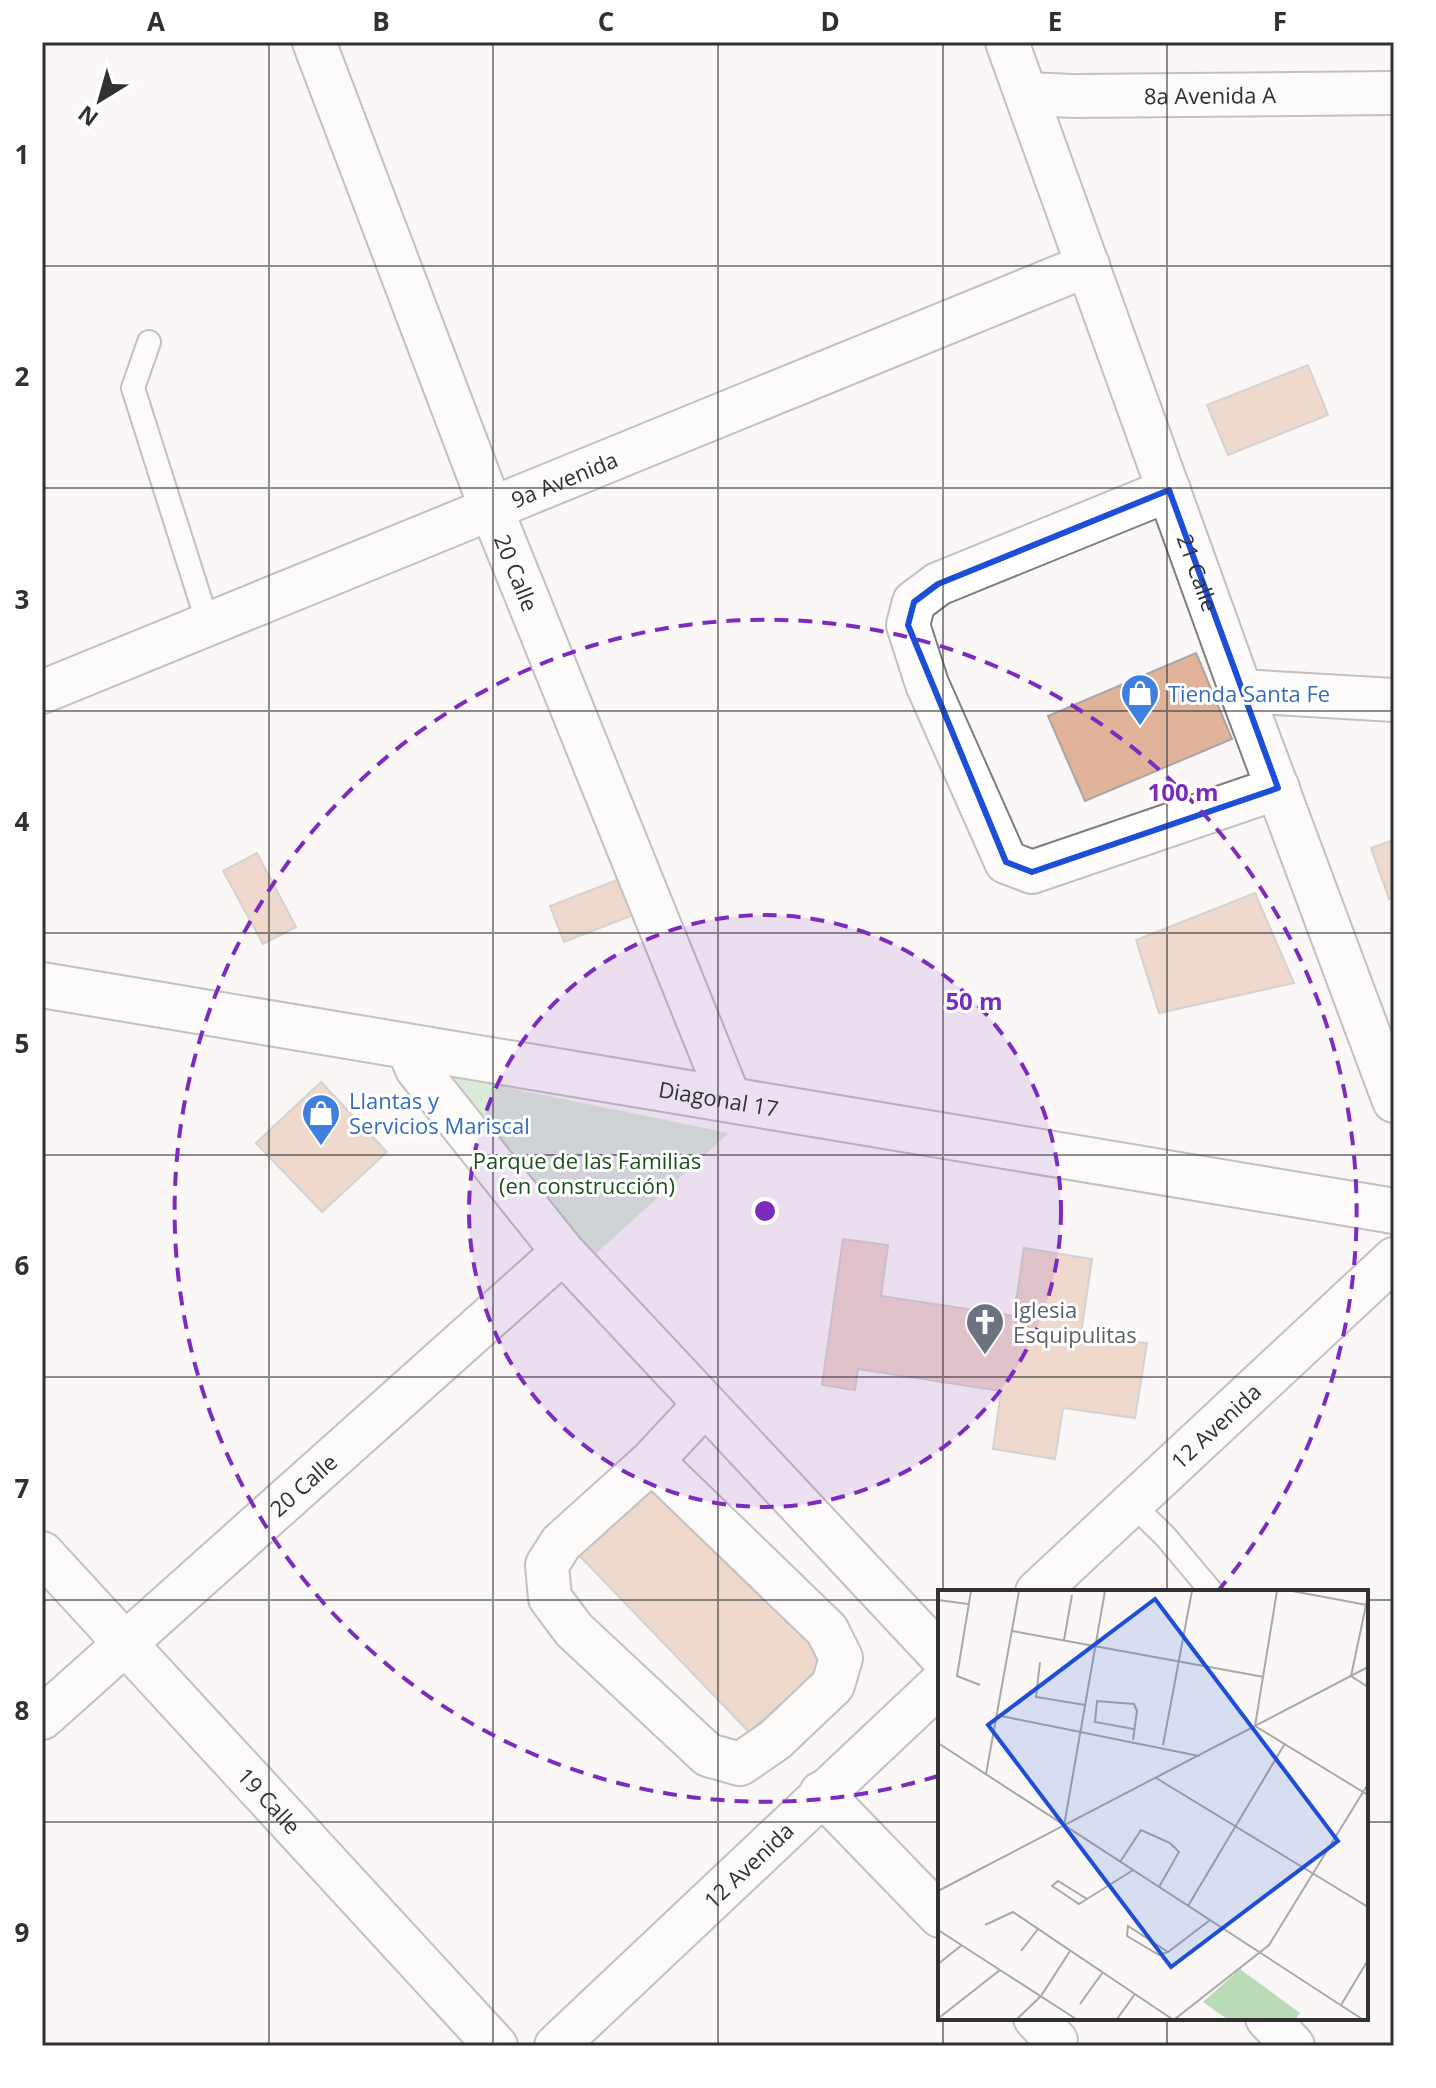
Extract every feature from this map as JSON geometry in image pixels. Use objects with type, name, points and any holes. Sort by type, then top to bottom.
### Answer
[{"type":"main road","name":"Diagonal 17","points":[[42,985],[1394,1211]]},
{"type":"street","name":"20 Calle","points":[[314,42],[491,508],[730,1100]]},
{"type":"street","name":"21 Calle","points":[[1007,42],[1241,691],[1394,1101]]},
{"type":"street","name":"8a Avenida A","points":[[1026,94],[1393,96]]},
{"type":"street","name":"9a Avenida","points":[[42,692],[1088,265]]},
{"type":"street","points":[[1169,490],[938,584],[914,602],[908,625],[927,684],[1006,862],[1032,872],[1278,788]]},
{"type":"street","points":[[1241,691],[1394,700]]},
{"type":"street","points":[[407,1046],[417,1069],[563,1252],[938,1653]]},
{"type":"street","name":"20 Calle","points":[[42,1718],[563,1252]]},
{"type":"street","name":"12 Avenida","points":[[1039,1590],[1394,1259]]},
{"type":"street","points":[[652,1461],[827,1630],[841,1658],[833,1685],[775,1740],[740,1764],[708,1755],[574,1630],[550,1598],[547,1565],[561,1543],[652,1461],[705,1404]]},
{"type":"street","name":"19 Calle","points":[[42,1553],[496,2046]]},
{"type":"street","name":"12 Avenida","points":[[556,2046],[938,1686]]},
{"type":"street","points":[[821,1793],[938,1914]]},
{"type":"street","points":[[1037,2020],[1056,2041],[1054,2046]]},
{"type":"street","points":[[1269,2020],[1293,2046]]},
{"type":"lane","points":[[149,342],[133,388],[208,624]]},
{"type":"lane","points":[[1131,1503],[1165,1536],[1210,1590]]},
{"type":"highlighted area","points":[[1169,490],[1278,788],[1032,872],[1006,862],[908,625],[914,602],[938,584]]},
{"type":"green space","name":"Parque de las Familias (en construcción)","points":[[417,1069],[729,1133],[579,1269]]},
{"type":"building","points":[[1308,365],[1328,415],[1228,455],[1207,405]]},
{"type":"building","name":"Tienda Santa Fe","points":[[1196,653],[1232,739],[1085,801],[1048,716]]},
{"type":"building","points":[[1394,840],[1394,897],[1389,899],[1371,848]]},
{"type":"building","points":[[257,853],[296,927],[263,944],[223,871]]},
{"type":"building","points":[[627,876],[641,912],[564,942],[550,906]]},
{"type":"building","points":[[1255,893],[1294,983],[1159,1013],[1136,940]]},
{"type":"building","name":"Llantas y Servicios Mariscal","points":[[321,1082],[387,1152],[322,1212],[256,1143]]},
{"type":"building","name":"Iglesia Esquipulitas","points":[[843,1239],[888,1245],[881,1296],[1014,1316],[1024,1248],[1092,1259],[1081,1334],[1147,1343],[1135,1418],[1063,1408],[1055,1459],[993,1449],[1001,1391],[858,1369],[855,1390],[822,1385]]},
{"type":"building","points":[[659,1478],[829,1661],[749,1732],[575,1551]]},
{"type":"place","name":"Tienda Santa Fe","points":[[1140,727]]},
{"type":"place","name":"Llantas y Servicios Mariscal","points":[[321,1147]]},
{"type":"place","name":"Iglesia Esquipulitas","points":[[985,1356]]}]
